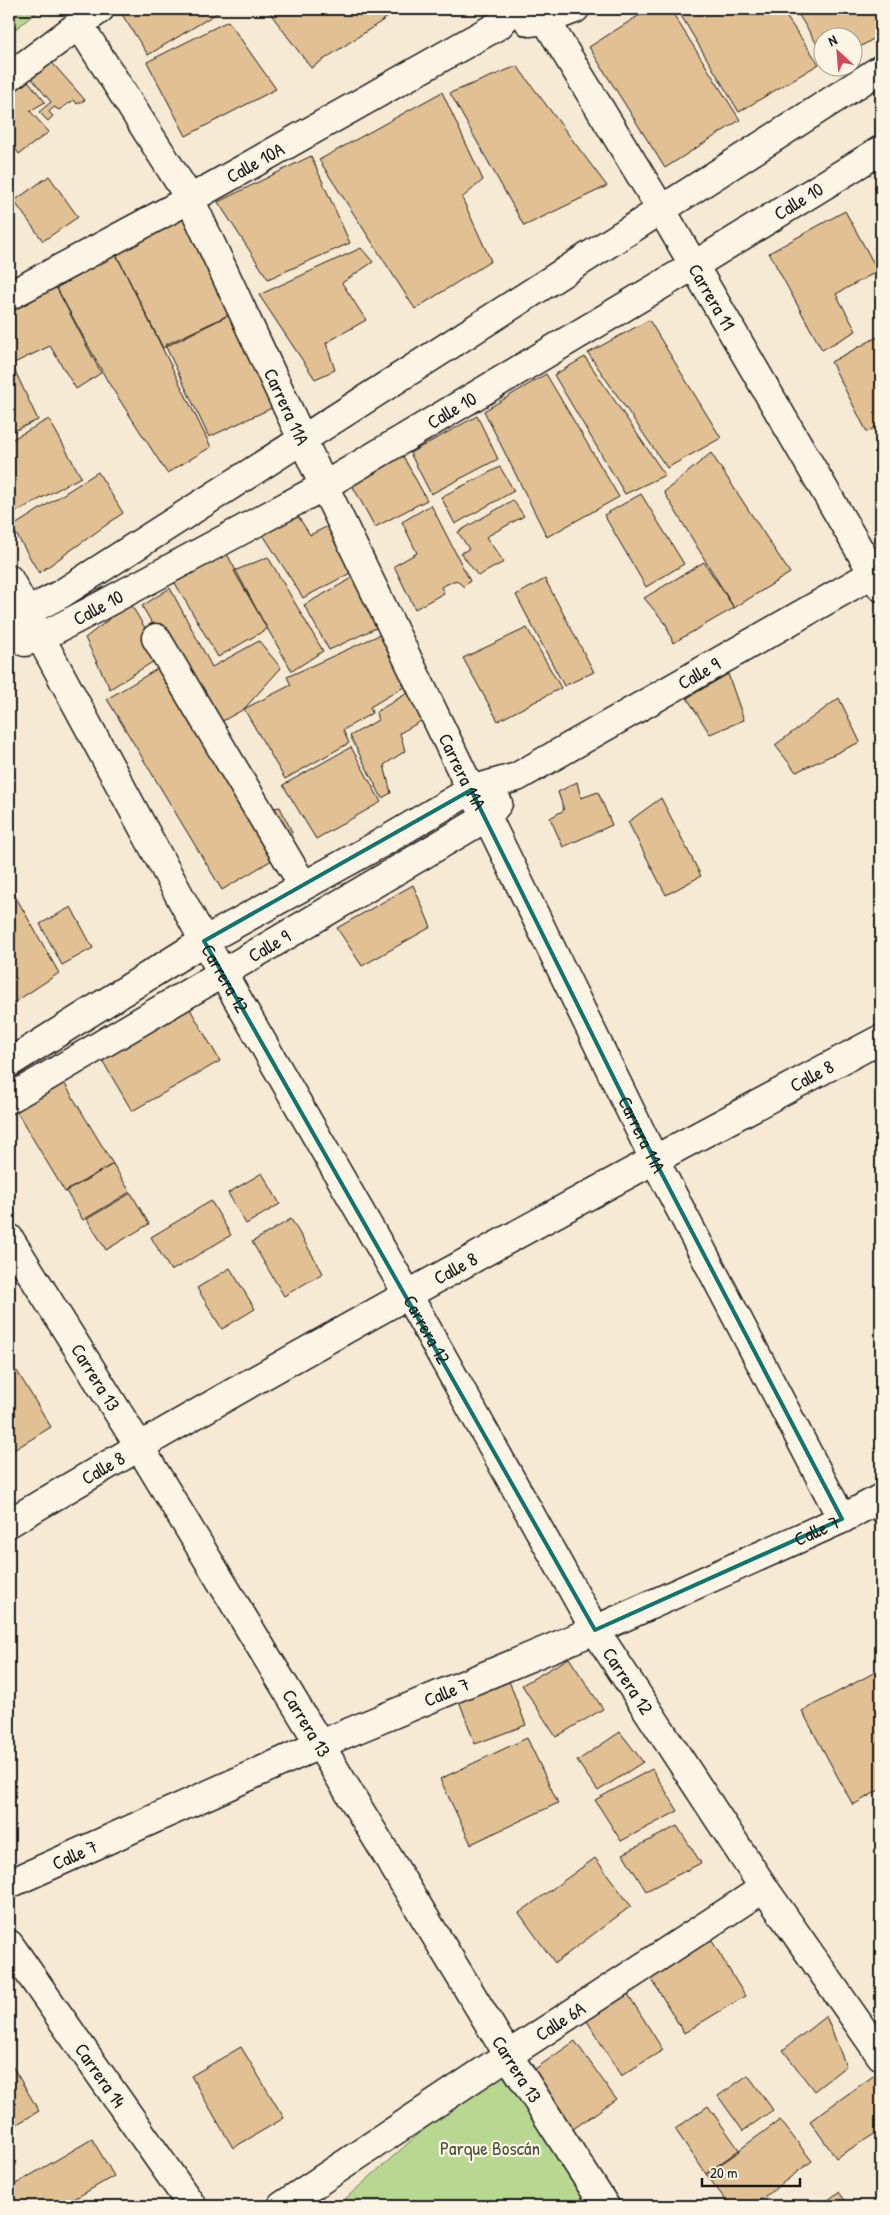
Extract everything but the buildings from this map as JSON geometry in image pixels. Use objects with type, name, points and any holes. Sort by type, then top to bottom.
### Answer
[{"type":"street","points":[[9,77],[80,26],[100,9]]},
{"type":"street","name":"Calle 10A","points":[[9,296],[190,199],[506,17],[542,15],[575,9]]},
{"type":"street","name":"Carrera 11","points":[[542,15],[660,209],[878,576]]},
{"type":"street","name":"Carrera 11A","points":[[80,26],[190,199],[324,486],[472,790],[654,1158],[842,1519]]},
{"type":"street","points":[[9,634],[27,612],[61,594],[881,69]]},
{"type":"street","name":"Calle 10","points":[[9,646],[41,638],[324,486],[693,266],[881,150]]},
{"type":"street","name":"Calle 9","points":[[9,1063],[204,941],[303,885],[385,842],[472,790],[517,777],[878,576]]},
{"type":"street","name":"Carrera 12","points":[[9,579],[204,941],[408,1295],[595,1630],[764,1888],[881,2056]]},
{"type":"street","points":[[156,638],[303,885]]},
{"type":"street","name":"Calle 9","points":[[9,1099],[487,817],[517,777]]},
{"type":"street","name":"Calle 8","points":[[9,1523],[139,1446],[654,1158],[881,1039]]},
{"type":"street","name":"Carrera 13","points":[[9,1238],[139,1446],[508,2055],[605,2206]]},
{"type":"street","name":"Calle 7","points":[[9,1884],[321,1744],[595,1630],[842,1519],[881,1498]]},
{"type":"street","name":"Calle 6A","points":[[282,2206],[508,2055],[764,1888]]},
{"type":"street","name":"Carrera 14","points":[[9,1944],[192,2206]]},
{"type":"highlighted area","points":[[471,790],[654,1159],[842,1519],[595,1630],[204,941]]},
{"type":"green space","points":[[9,9],[41,9],[9,34]]},
{"type":"green space","name":"Parque Boscán","points":[[500,2062],[598,2206],[337,2206]]}]
